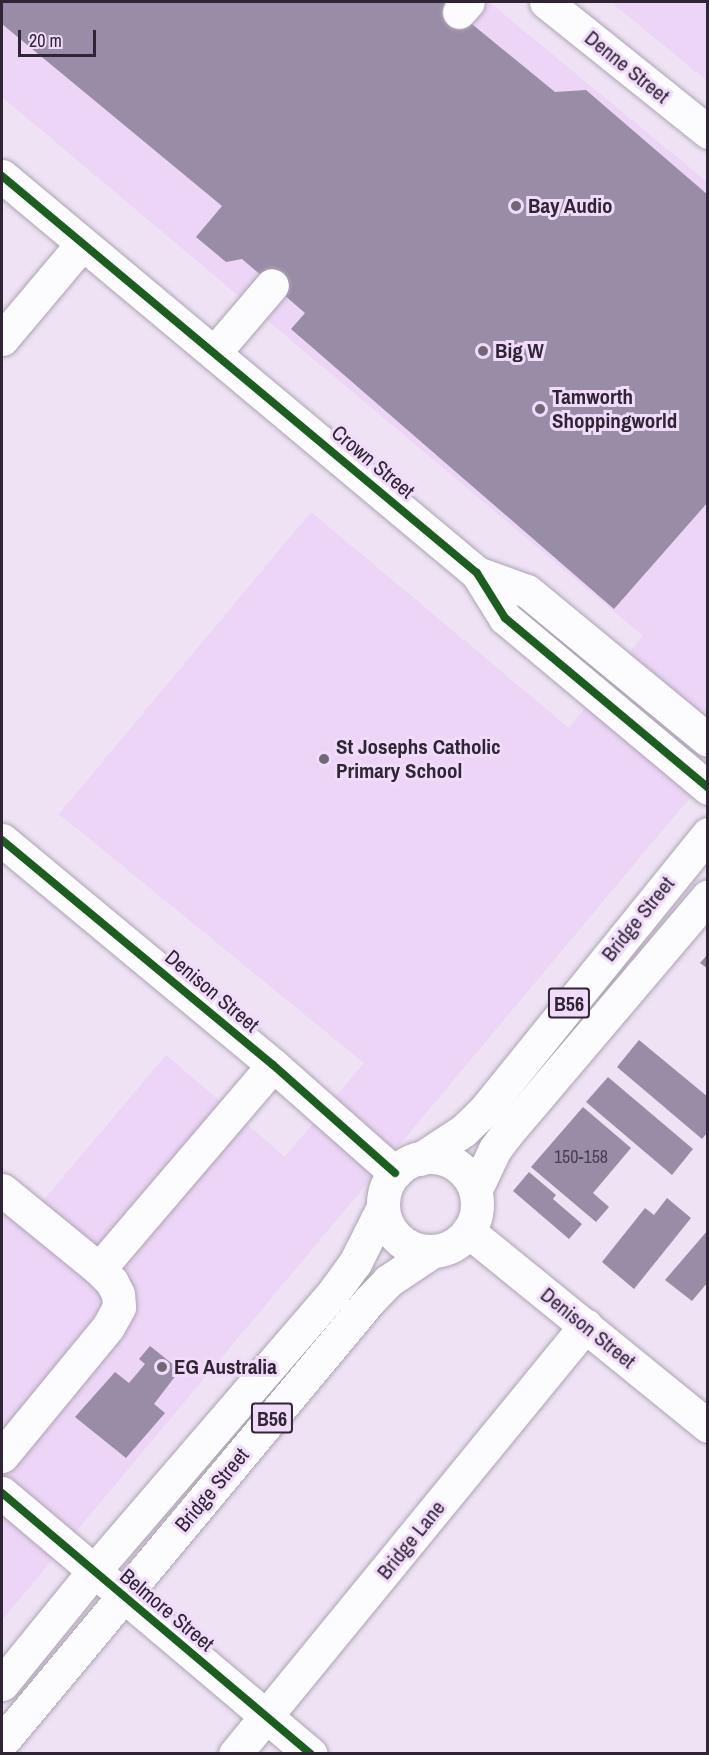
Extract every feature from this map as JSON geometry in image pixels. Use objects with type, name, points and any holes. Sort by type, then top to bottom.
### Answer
[{"type":"street","name":"Denne Street","points":[[546,2],[708,132]]},
{"type":"street","name":"Crown Street","points":[[2,176],[477,573],[506,618],[708,788]]},
{"type":"street","points":[[2,339],[82,244]]},
{"type":"street","points":[[214,353],[273,285]]},
{"type":"street","name":"Crown Street","points":[[477,573],[527,591],[708,740]]},
{"type":"street","name":"Bridge Street","points":[[407,1166],[463,1131],[483,1112],[708,834]]},
{"type":"street","name":"Denison Street","points":[[2,840],[273,1065],[407,1166]]},
{"type":"street","name":"Bridge Street","points":[[476,1189],[495,1149],[508,1132],[708,896]]},
{"type":"street","points":[[99,1269],[273,1065]]},
{"type":"street","points":[[407,1166],[434,1158],[457,1164],[468,1173],[476,1189]]},
{"type":"street","name":"B56","points":[[382,1209],[387,1186],[407,1166]]},
{"type":"street","name":"B56","points":[[434,1251],[446,1247],[468,1231],[475,1219],[478,1203],[476,1189]]},
{"type":"street","points":[[2,1190],[99,1269],[112,1282],[118,1294],[119,1307],[108,1327],[2,1455]]},
{"type":"street","points":[[382,1209],[388,1225],[398,1238],[420,1250],[434,1251]]},
{"type":"street","name":"Bridge Street","points":[[2,1684],[93,1572],[333,1293],[355,1263],[382,1209]]},
{"type":"street","name":"Denison Street","points":[[468,1231],[708,1426]]},
{"type":"street","name":"Bridge Street","points":[[2,1742],[369,1301],[388,1281],[434,1251]]},
{"type":"street","name":"Bridge Lane","points":[[235,1754],[586,1325]]},
{"type":"street","name":"Belmore Street","points":[[2,1493],[311,1754]]},
{"type":"shaded area","points":[[2,2],[489,2],[707,182],[707,777],[2,1620],[2,1169],[42,1202],[166,1055],[285,1157],[364,1063],[59,814],[311,512],[569,728],[643,636],[2,97]]},
{"type":"shaded area","points":[[611,2],[707,2],[707,81]]},
{"type":"building","name":"Tamworth Shoppingworld","points":[[2,2],[445,2],[555,92],[586,90],[708,195],[708,502],[614,609],[291,329],[305,313],[242,259],[226,262],[196,237],[222,206],[2,24]]},
{"type":"building","points":[[708,954],[708,969],[700,963]]},
{"type":"building","points":[[639,1040],[708,1097],[708,1132],[702,1139],[617,1067]]},
{"type":"building","points":[[608,1077],[693,1149],[672,1175],[586,1102]]},
{"type":"building","points":[[583,1107],[631,1148],[593,1193],[609,1207],[596,1222],[531,1167]]},
{"type":"building","points":[[529,1172],[556,1195],[553,1199],[582,1224],[569,1239],[513,1191]]},
{"type":"building","points":[[667,1198],[691,1218],[634,1289],[602,1262],[645,1208],[654,1215]]},
{"type":"building","points":[[708,1230],[708,1282],[692,1301],[665,1280]]},
{"type":"building","points":[[150,1346],[180,1370],[154,1404],[165,1413],[126,1458],[75,1417],[115,1372],[129,1383],[145,1364],[139,1359]]},
{"type":"cycle path","points":[[2,176],[477,573],[505,618],[708,788]]},
{"type":"cycle path","points":[[2,840],[273,1065],[395,1173]]},
{"type":"cycle path","points":[[2,1493],[311,1754]]},
{"type":"place","name":"Bay Audio","points":[[516,206]]},
{"type":"place","name":"Big W","points":[[483,351]]},
{"type":"place","name":"Tamworth Shoppingworld","points":[[540,409]]},
{"type":"place","name":"St Josephs Catholic Primary School","points":[[324,759]]},
{"type":"place","name":"EG Australia","points":[[162,1367]]}]
